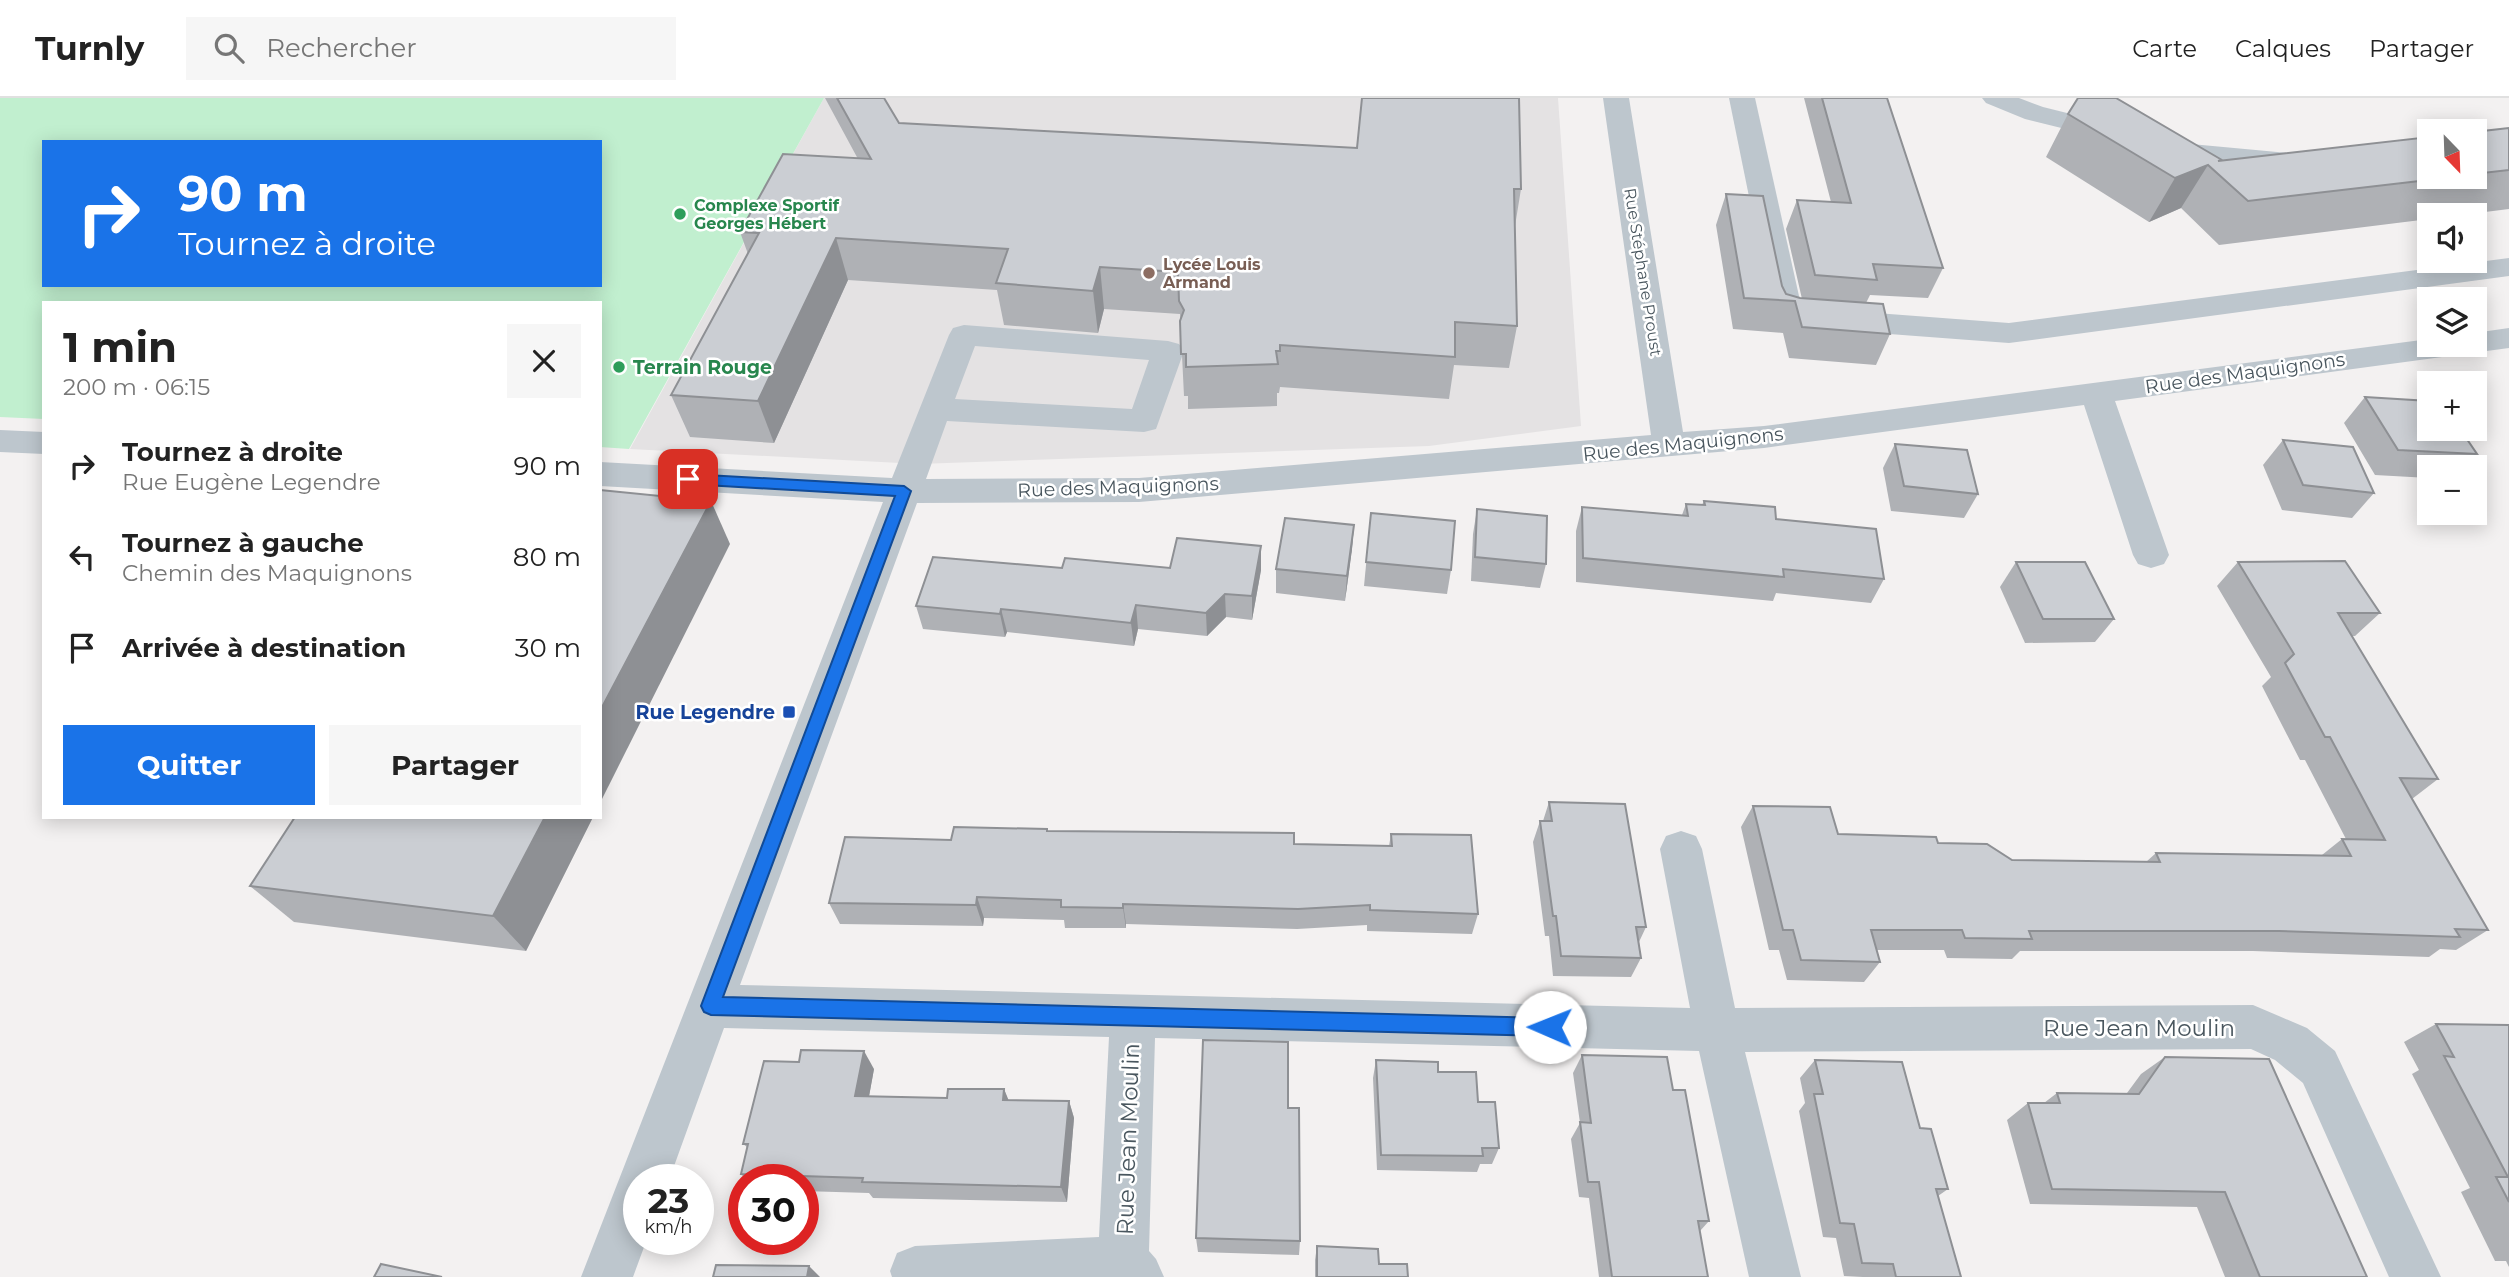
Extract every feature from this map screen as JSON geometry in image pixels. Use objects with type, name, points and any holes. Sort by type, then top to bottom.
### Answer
[{"type":"street","name":"Rue Stéphane Proust","points":[[1616,98],[1669,446]]},
{"type":"street","points":[[1742,98],[1788,317],[2009,333],[2509,267]]},
{"type":"street","points":[[1995,98],[2069,122],[2191,152],[2284,162],[2326,162]]},
{"type":"street","points":[[650,1164],[711,1006],[904,491],[935,409],[964,335],[1168,351],[1144,421],[935,409]]},
{"type":"street","points":[[2487,341],[2509,338]]},
{"type":"street","name":"Rue des Maquignons","points":[[602,474],[904,491],[1139,490],[1764,437],[2417,350]]},
{"type":"street","points":[[2096,393],[2151,555]]},
{"type":"street","points":[[0,441],[42,443]]},
{"type":"street","points":[[1681,849],[1717,1030],[1775,1277]]},
{"type":"street","name":"Rue Jean Moulin","points":[[711,1006],[1717,1030],[2253,1027],[2291,1044],[2319,1067],[2415,1277]]},
{"type":"street","name":"Rue Jean Moulin","points":[[915,1271],[1130,1269],[1133,1017]]},
{"type":"street","points":[[607,1277],[623,1236]]},
{"type":"shaded area","name":"Lycée Louis Armand","points":[[824,98],[1558,98],[1581,426],[1429,446],[919,464],[630,449]]},
{"type":"green space","name":"Complexe Sportif Georges Hébert","points":[[0,98],[824,98],[629,449],[602,447],[602,301],[42,301],[42,419],[0,417]]},
{"type":"building","points":[[837,98],[884,98],[899,123],[1357,148],[1362,98],[1519,98],[1521,189],[1514,189],[1517,326],[1455,322],[1455,357],[1280,345],[1280,351],[1276,351],[1278,364],[1186,367],[1186,354],[1181,354],[1180,321],[1184,310],[1179,301],[1178,272],[1100,267],[1093,291],[996,283],[1008,249],[836,238],[758,401],[671,395],[759,233],[740,232],[783,154],[871,159]]},
{"type":"building","points":[[1822,98],[1887,98],[1943,268],[1873,264],[1877,280],[1815,275],[1797,200],[1851,203]]},
{"type":"building","points":[[2078,98],[2116,98],[2222,160],[2218,161],[2417,138],[2417,181],[2248,201],[2208,165],[2175,178],[2068,114]]},
{"type":"building","points":[[2509,128],[2509,170],[2487,173],[2487,131]]},
{"type":"building","points":[[1726,194],[1763,196],[1786,294],[1800,298],[1883,304],[1890,334],[1802,327],[1795,301],[1744,298]]},
{"type":"building","points":[[2365,397],[2417,400],[2417,441],[2468,441],[2477,454],[2398,450]]},
{"type":"building","points":[[2283,440],[2353,447],[2374,493],[2303,485]]},
{"type":"building","points":[[1895,444],[1967,450],[1978,494],[1904,486]]},
{"type":"building","points":[[602,490],[711,501],[602,707]]},
{"type":"building","points":[[1704,501],[1775,507],[1776,519],[1876,529],[1884,579],[1783,569],[1784,577],[1583,558],[1582,507],[1688,516],[1686,504],[1705,505]]},
{"type":"building","points":[[1477,509],[1547,516],[1546,564],[1475,557]]},
{"type":"building","points":[[1371,513],[1455,521],[1451,570],[1366,562]]},
{"type":"building","points":[[1285,518],[1354,525],[1347,576],[1276,569]]},
{"type":"building","points":[[1177,538],[1261,546],[1252,596],[1225,594],[1206,613],[1136,605],[1131,623],[1001,609],[1000,614],[916,606],[933,557],[1062,568],[1065,558],[1170,568]]},
{"type":"building","points":[[2345,561],[2380,613],[2338,613],[2438,779],[2400,778],[2488,930],[2455,929],[2460,937],[2279,931],[2029,931],[2032,939],[1965,938],[1962,930],[1871,930],[1880,962],[1801,960],[1793,930],[1783,930],[1753,806],[1830,807],[1838,834],[1936,837],[1938,843],[1987,844],[2012,860],[2160,862],[2156,853],[2351,856],[2342,839],[2385,840],[2330,737],[2325,737],[2285,663],[2294,654],[2238,562]]},
{"type":"building","points":[[2016,562],[2085,562],[2114,619],[2043,619]]},
{"type":"building","points":[[1549,802],[1625,804],[1646,927],[1636,927],[1641,958],[1561,956],[1540,821],[1552,821]]},
{"type":"building","points":[[294,819],[544,819],[493,916],[250,886]]},
{"type":"building","points":[[954,827],[1047,831],[1294,833],[1294,844],[1392,846],[1391,834],[1471,835],[1478,914],[1370,910],[1370,905],[1298,909],[1123,904],[1123,908],[1061,907],[1061,900],[977,897],[976,905],[829,903],[845,837],[951,840]]},
{"type":"building","points":[[2436,1024],[2509,1025],[2509,1202],[2496,1177],[2508,1177],[2444,1056],[2454,1057]]},
{"type":"building","points":[[1203,1040],[1288,1042],[1288,1108],[1299,1108],[1300,1241],[1196,1238]]},
{"type":"building","points":[[801,1050],[864,1051],[855,1096],[947,1098],[948,1089],[1004,1089],[1003,1100],[1069,1101],[1061,1187],[862,1182],[863,1178],[819,1177],[819,1164],[743,1164],[748,1144],[743,1144],[764,1061],[799,1062]]},
{"type":"building","points":[[1582,1055],[1667,1057],[1673,1090],[1685,1090],[1709,1221],[1698,1221],[1708,1277],[1612,1277],[1599,1182],[1588,1182],[1580,1122],[1591,1123]]},
{"type":"building","points":[[2165,1057],[2269,1059],[2367,1277],[2260,1277],[2225,1192],[2052,1189],[2028,1103],[2060,1103],[2057,1093],[2139,1094]]},
{"type":"building","points":[[1376,1060],[1438,1062],[1438,1072],[1476,1072],[1478,1102],[1495,1102],[1499,1148],[1482,1148],[1483,1156],[1381,1155]]},
{"type":"building","points":[[1815,1060],[1902,1062],[1920,1128],[1931,1129],[1948,1189],[1936,1189],[1961,1277],[1896,1277],[1893,1264],[1862,1263],[1854,1224],[1840,1223],[1814,1094],[1823,1094]]},
{"type":"building","points":[[1317,1246],[1378,1249],[1379,1264],[1407,1264],[1408,1277],[1317,1277]]},
{"type":"building","points":[[381,1264],[442,1277],[374,1277]]},
{"type":"building","points":[[716,1265],[809,1266],[807,1277],[713,1277]]},
{"type":"place","name":"Complexe Sportif Georges Hébert","points":[[680,214]]},
{"type":"place","name":"Lycée Louis Armand","points":[[1149,273]]},
{"type":"place","name":"Terrain Rouge","points":[[619,367]]},
{"type":"place","name":"Rue Legendre","points":[[789,712]]},
{"type":"route","points":[[688,479],[904,491],[711,1006],[1550,1027]]}]
